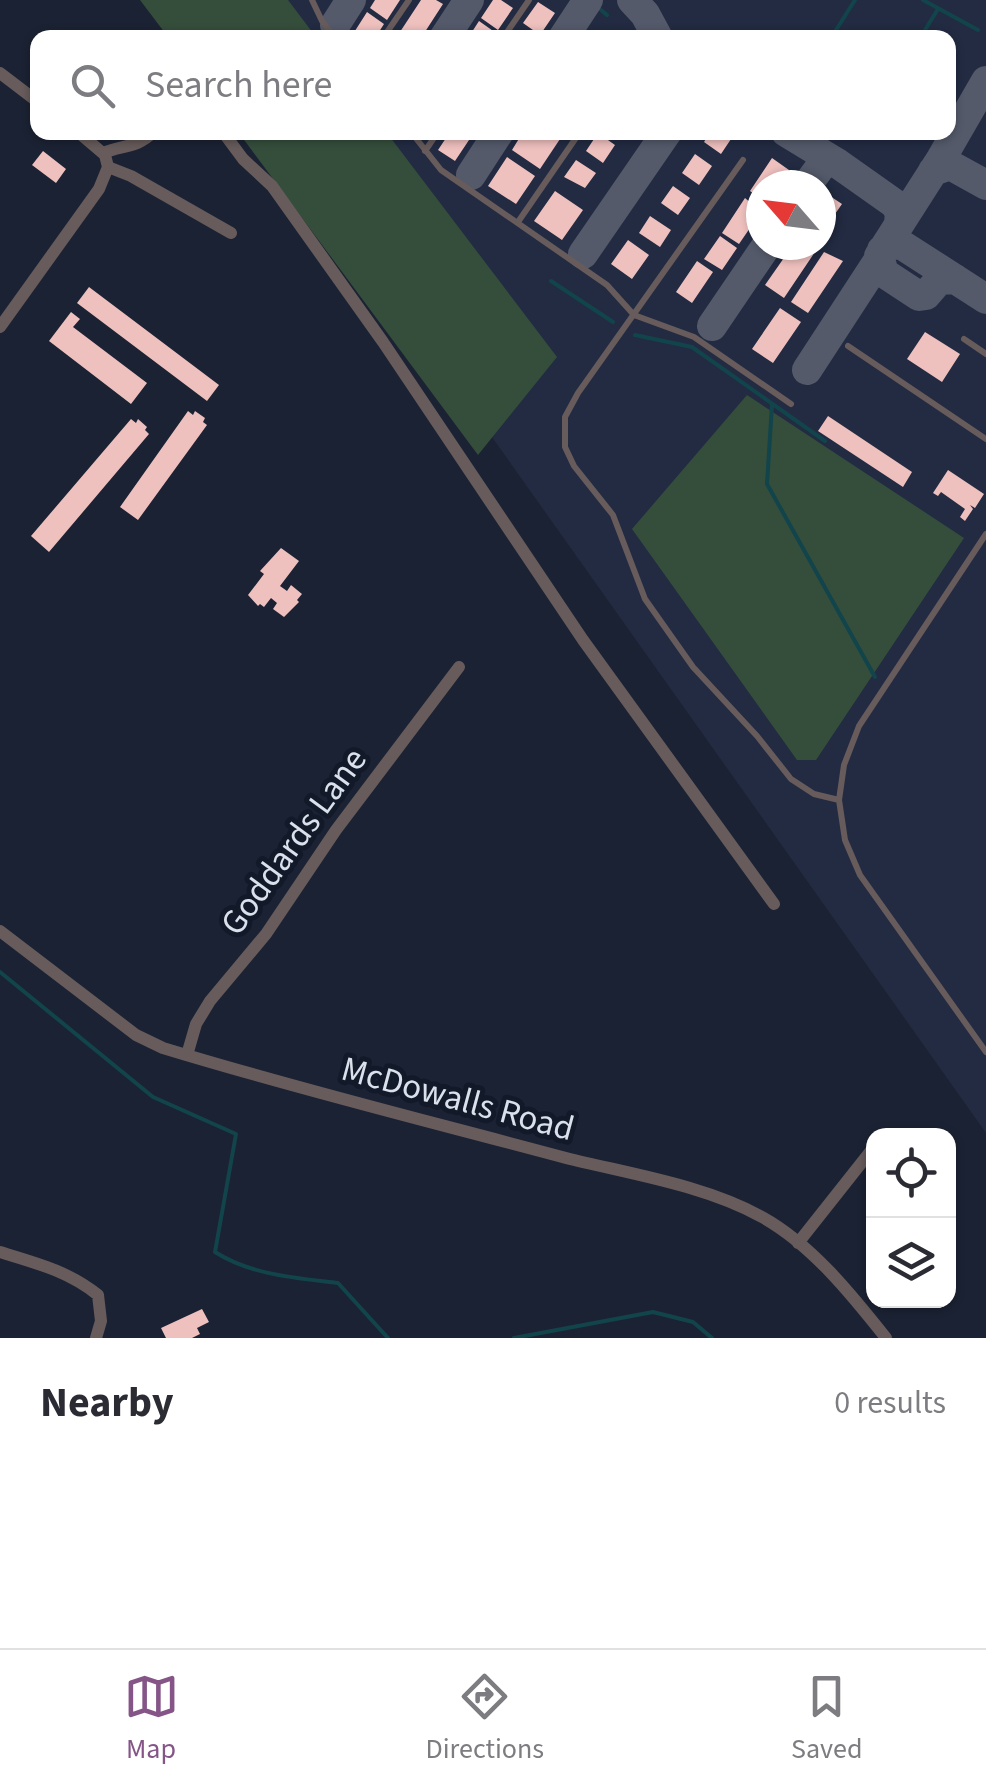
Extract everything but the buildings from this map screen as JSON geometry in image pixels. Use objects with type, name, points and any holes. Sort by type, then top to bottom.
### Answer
[{"type":"street","points":[[0,73],[30,96]]},
{"type":"street","points":[[86,140],[131,176],[230,234]]},
{"type":"street","points":[[0,327],[99,189],[107,160],[120,146],[131,147],[146,140]]},
{"type":"street","points":[[229,140],[272,186],[383,342],[583,640],[774,904]]},
{"type":"street","name":"Goddards Lane","points":[[187,1056],[196,1024],[210,1001],[266,934],[336,830],[459,667]]},
{"type":"street","name":"McDowalls Road","points":[[0,931],[148,1042],[439,1126],[723,1200],[759,1215],[798,1242],[886,1338]]},
{"type":"street","points":[[798,1242],[866,1158]]},
{"type":"street","points":[[0,1252],[50,1266],[98,1296],[101,1321],[96,1338]]},
{"type":"lane","points":[[312,0],[328,30]]},
{"type":"lane","points":[[388,30],[409,0]]},
{"type":"lane","points":[[508,30],[529,0]]},
{"type":"lane","points":[[417,140],[452,179],[607,285],[634,315],[694,337],[792,404]]},
{"type":"lane","points":[[425,151],[433,140]]},
{"type":"lane","points":[[518,222],[574,140]]},
{"type":"lane","points":[[743,160],[570,406],[563,426],[564,447],[613,515],[645,599],[671,639],[792,780],[814,794],[838,800]]},
{"type":"lane","points":[[964,339],[986,354]]},
{"type":"lane","points":[[848,346],[986,439]]},
{"type":"lane","points":[[986,534],[859,726],[844,765],[838,800],[844,840],[860,875],[986,1052]]},
{"type":"shaded area","points":[[182,0],[986,0],[986,1133],[281,140],[956,140],[956,30],[203,30]]},
{"type":"green space","points":[[140,0],[288,0],[311,30],[163,30]]},
{"type":"green space","points":[[244,140],[392,140],[557,357],[478,455]]},
{"type":"green space","points":[[747,395],[964,538],[816,760],[797,760],[632,529]]},
{"type":"waterway","points":[[836,30],[855,0]]},
{"type":"waterway","points":[[923,0],[978,30]]},
{"type":"waterway","points":[[925,30],[938,9]]},
{"type":"waterway","points":[[601,10],[607,15]]},
{"type":"waterway","points":[[551,281],[613,322]]},
{"type":"waterway","points":[[635,335],[692,347],[825,441]]},
{"type":"waterway","points":[[772,405],[767,484],[875,677]]},
{"type":"waterway","points":[[0,972],[153,1097],[236,1134],[215,1252],[259,1271],[338,1283],[388,1338]]},
{"type":"waterway","points":[[514,1338],[653,1312],[693,1322],[712,1338]]},
{"type":"taxiway","points":[[335,25],[351,0]]},
{"type":"taxiway","points":[[449,30],[469,0]]},
{"type":"taxiway","points":[[568,30],[588,0]]},
{"type":"taxiway","points":[[632,0],[654,30]]},
{"type":"taxiway","points":[[956,133],[986,81]]},
{"type":"taxiway","points":[[471,175],[494,140]]},
{"type":"taxiway","points":[[583,254],[661,140]]},
{"type":"taxiway","points":[[799,140],[895,204],[900,213],[899,223]]},
{"type":"taxiway","points":[[952,140],[879,256],[884,273],[919,296],[926,295],[939,280],[955,279]]},
{"type":"taxiway","points":[[818,170],[824,162],[837,163]]},
{"type":"taxiway","points":[[933,171],[950,165],[986,185]]},
{"type":"taxiway","points":[[882,250],[891,244],[902,245],[986,299]]},
{"type":"taxiway","points":[[712,326],[757,260]]},
{"type":"taxiway","points":[[807,370],[878,261]]}]
